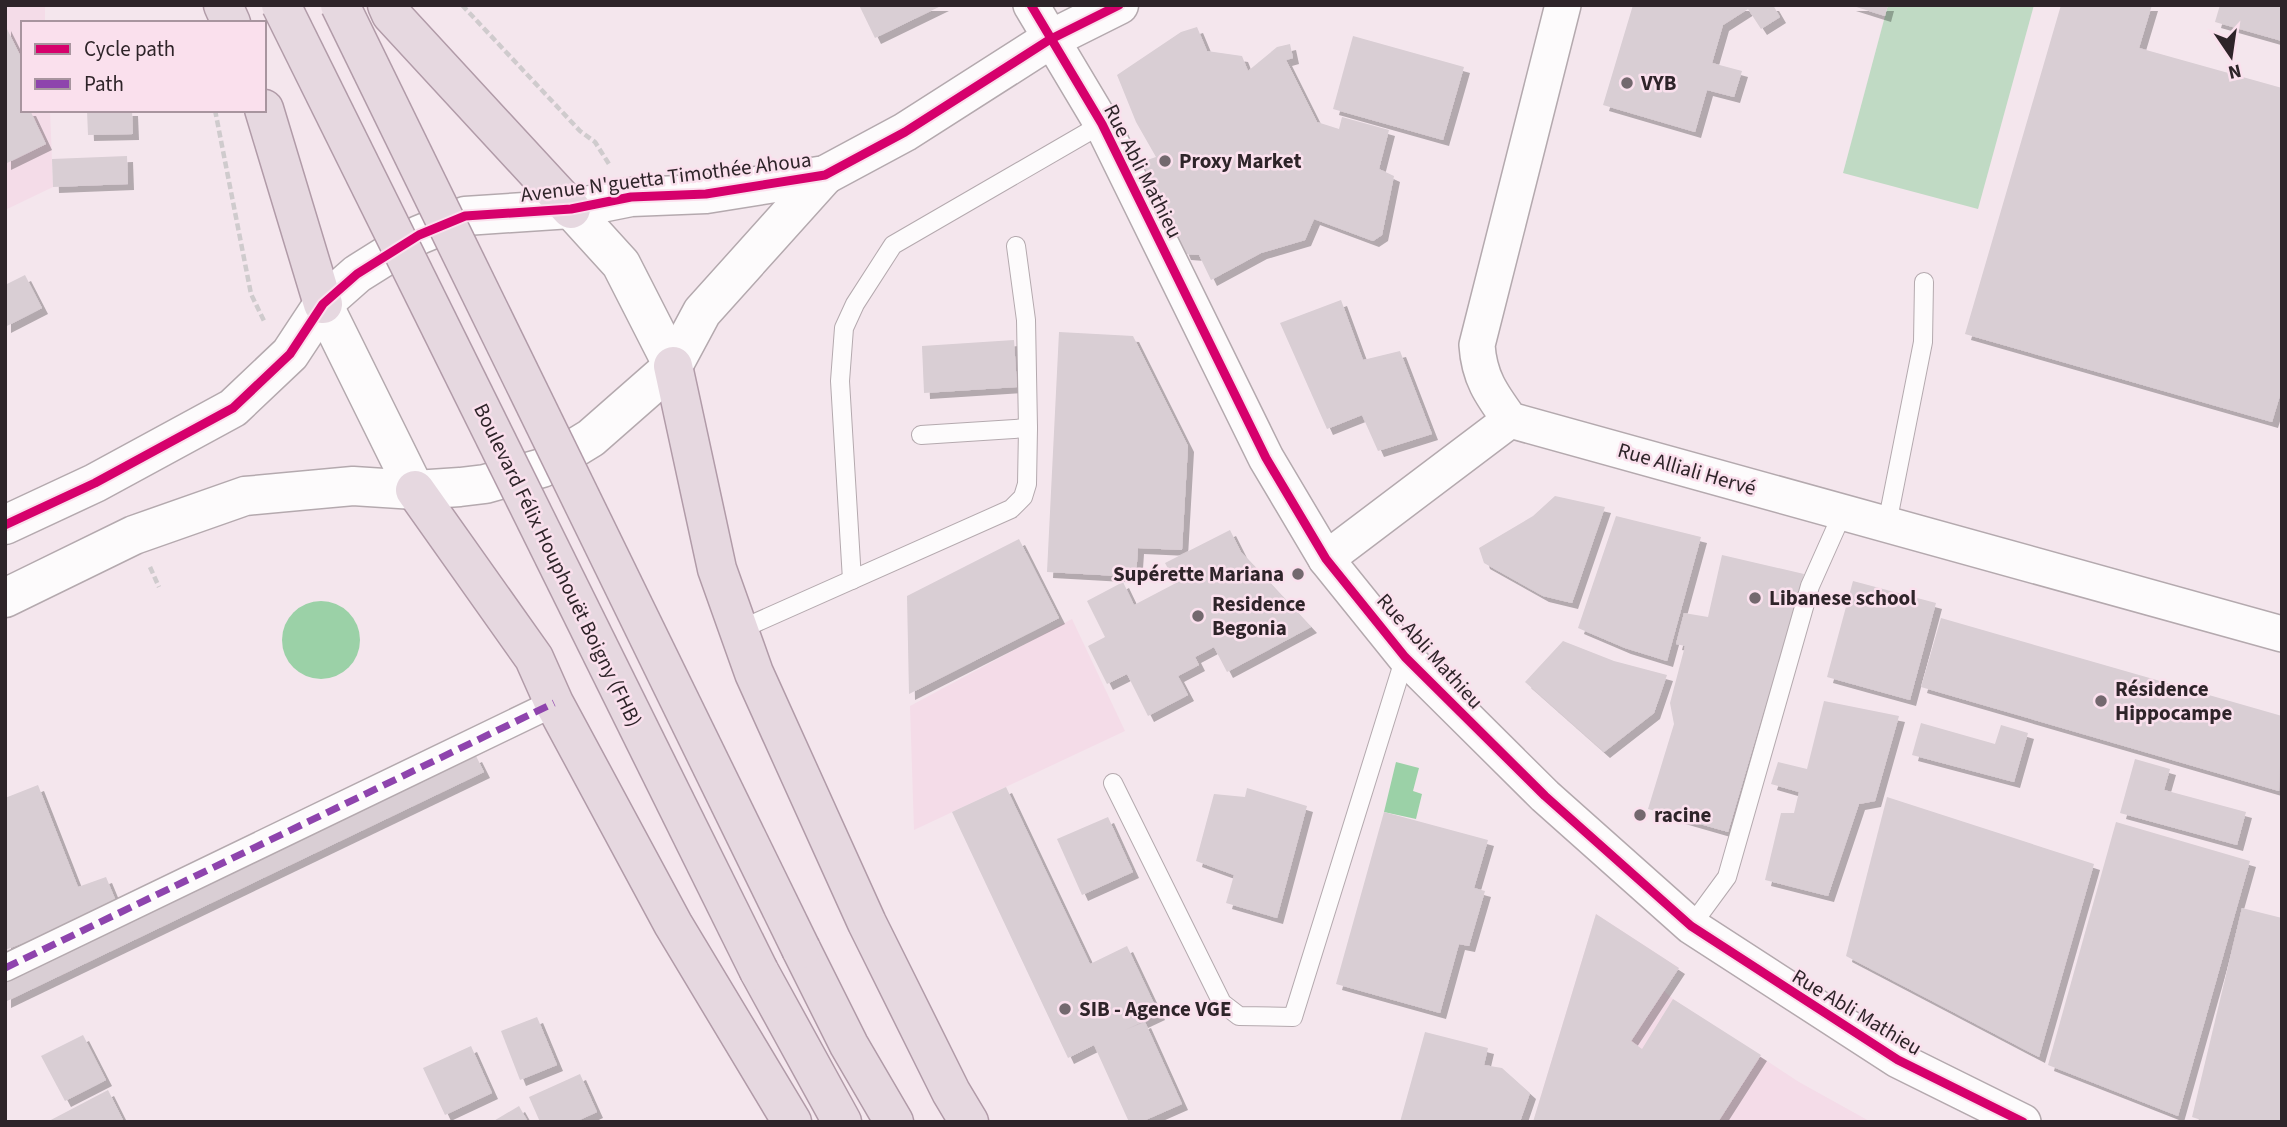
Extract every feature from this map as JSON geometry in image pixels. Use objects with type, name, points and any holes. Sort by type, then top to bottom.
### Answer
[{"type":"highway","points":[[223,5],[230,21]]},
{"type":"highway","name":"Boulevard Félix Houphouët Boigny (FHB)","points":[[281,5],[759,971],[842,1122]]},
{"type":"highway","points":[[340,5],[801,949],[849,1045],[894,1122]]},
{"type":"highway","points":[[387,5],[391,14],[570,209]]},
{"type":"highway","points":[[265,112],[323,304]]},
{"type":"highway","points":[[673,366],[717,569],[737,631],[867,923],[951,1092],[970,1122]]},
{"type":"highway","points":[[415,490],[534,658],[554,703],[673,924],[792,1122]]},
{"type":"street","name":"Rue Abli Mathieu","points":[[1031,5],[1049,40],[1102,124],[1266,458],[1326,559],[1405,657],[1545,796],[1691,926],[1763,976],[1898,1060],[2023,1122]]},
{"type":"street","name":"Avenue N'guetta Timothée Ahoua","points":[[5,525],[95,482],[233,408],[284,360],[323,304],[357,274],[419,235],[465,216],[570,209],[631,197],[706,194],[825,175],[905,132],[1049,40],[1119,5]]},
{"type":"street","points":[[1326,559],[1510,420],[1488,389],[1479,370],[1477,345],[1563,5]]},
{"type":"street","name":"Avenue N'guetta Timothée Ahoua","points":[[5,598],[134,535],[245,496],[353,486],[415,490],[485,484],[542,468],[591,438],[673,366],[702,312],[825,175]]},
{"type":"street","points":[[570,209],[621,264],[673,366]]},
{"type":"street","points":[[323,304],[415,490]]},
{"type":"street","name":"Rue Alliali Hervé","points":[[1510,420],[2282,634]]},
{"type":"street","points":[[5,968],[554,703]]},
{"type":"lane","points":[[852,580],[840,381],[844,328],[855,304],[893,245],[1102,124]]},
{"type":"lane","points":[[737,631],[1011,509],[1023,496],[1027,484],[1028,428],[1026,320],[1016,246]]},
{"type":"lane","points":[[1887,524],[1923,342],[1924,282]]},
{"type":"lane","points":[[921,435],[1028,428]]},
{"type":"lane","points":[[1691,926],[1727,877],[1810,586],[1843,512]]},
{"type":"lane","points":[[1113,783],[1222,1003],[1240,1016],[1293,1017],[1405,657]]},
{"type":"path","points":[[462,5],[580,131],[595,142],[631,197]]},
{"type":"path","points":[[215,112],[251,294],[284,360]]},
{"type":"shaded area","points":[[5,5],[45,5],[45,21],[21,21],[21,112],[50,112],[53,187],[5,210]]},
{"type":"shaded area","points":[[1888,5],[2034,5],[1978,209],[1843,173]]},
{"type":"shaded area","points":[[313,601],[329,601],[343,607],[354,618],[360,632],[360,648],[354,662],[343,673],[329,679],[313,679],[299,673],[288,662],[282,648],[282,632],[288,618],[299,607]]},
{"type":"shaded area","points":[[1072,619],[1125,731],[914,830],[910,706]]},
{"type":"shaded area","points":[[1396,762],[1419,768],[1413,791],[1422,794],[1416,819],[1384,812]]},
{"type":"shaded area","points":[[1596,914],[1679,968],[1664,991],[1673,999],[1799,1082],[1871,1122],[1533,1122]]},
{"type":"building","points":[[859,5],[943,5],[875,38]]},
{"type":"building","points":[[1633,5],[1773,5],[1780,17],[1761,29],[1748,9],[1723,25],[1712,63],[1742,71],[1734,97],[1707,90],[1695,132],[1603,105]]},
{"type":"building","points":[[1850,5],[1888,5],[1885,16]]},
{"type":"building","points":[[2061,5],[2152,5],[2139,48],[2282,88],[2282,389],[2272,422],[1965,334]]},
{"type":"building","points":[[2220,5],[2282,5],[2282,41],[2215,22]]},
{"type":"building","points":[[5,25],[21,57],[21,112],[31,112],[46,144],[5,164]]},
{"type":"building","points":[[1197,27],[1207,51],[1242,56],[1248,71],[1277,47],[1290,44],[1293,58],[1286,60],[1317,122],[1339,129],[1342,117],[1389,130],[1379,169],[1394,176],[1382,235],[1373,241],[1314,219],[1305,240],[1261,253],[1211,280],[1199,255],[1185,254],[1159,192],[1143,196],[1129,166],[1156,157],[1136,122],[1117,75],[1181,32]]},
{"type":"building","points":[[1353,36],[1464,67],[1443,140],[1333,109]]},
{"type":"building","points":[[87,112],[132,112],[133,134],[88,135]]},
{"type":"building","points":[[127,156],[128,184],[53,187],[52,159]]},
{"type":"building","points":[[25,275],[42,308],[5,327],[5,285]]},
{"type":"building","points":[[1341,300],[1363,360],[1400,351],[1432,434],[1378,451],[1362,415],[1327,429],[1280,323]]},
{"type":"building","points":[[1059,332],[1133,336],[1188,446],[1182,550],[1138,548],[1136,577],[1047,572]]},
{"type":"building","points":[[1014,340],[1017,387],[924,393],[922,346]]},
{"type":"building","points":[[1555,496],[1605,507],[1572,603],[1543,596],[1484,563],[1479,548],[1533,516]]},
{"type":"building","points":[[1616,516],[1701,537],[1667,661],[1625,648],[1578,628]]},
{"type":"building","name":"Residence Begonia","points":[[1230,530],[1241,552],[1311,627],[1227,672],[1214,647],[1195,657],[1199,665],[1178,676],[1188,695],[1148,716],[1127,674],[1107,684],[1088,646],[1105,637],[1087,601],[1123,582],[1134,605],[1176,583],[1165,563]]},
{"type":"building","points":[[1019,539],[1059,618],[909,694],[907,596]]},
{"type":"building","points":[[1722,555],[1804,574],[1728,832],[1648,809],[1674,724],[1670,703],[1685,646],[1676,644],[1684,613],[1708,617]]},
{"type":"building","points":[[1853,581],[1936,603],[1910,700],[1827,677]]},
{"type":"building","name":"Résidence Hippocampe","points":[[1941,618],[2282,716],[2279,791],[1921,687]]},
{"type":"building","points":[[1563,641],[1614,661],[1667,675],[1654,713],[1604,752],[1525,682]]},
{"type":"building","points":[[1824,701],[1899,716],[1875,801],[1859,804],[1828,896],[1765,880],[1781,813],[1794,813],[1799,792],[1771,784],[1778,762],[1807,769]]},
{"type":"building","points":[[1921,723],[1995,744],[2001,725],[2028,733],[2014,782],[1912,755]]},
{"type":"building","points":[[476,756],[484,772],[5,1002],[5,982]]},
{"type":"building","points":[[2135,759],[2170,769],[2164,790],[2246,812],[2237,845],[2120,813]]},
{"type":"building","points":[[38,785],[78,887],[106,877],[118,906],[5,950],[5,798]]},
{"type":"building","points":[[1006,787],[1090,964],[1127,946],[1159,1014],[1125,1030],[1145,1022],[1182,1104],[1141,1122],[1129,1122],[1094,1045],[1068,1058],[952,812]]},
{"type":"building","points":[[1247,788],[1307,806],[1277,918],[1226,903],[1234,875],[1196,861],[1214,794],[1245,797]]},
{"type":"building","points":[[1887,797],[2094,864],[2039,1057],[1846,956]]},
{"type":"building","points":[[1384,812],[1488,840],[1474,888],[1485,891],[1469,946],[1459,944],[1440,1013],[1336,984]]},
{"type":"building","points":[[1108,817],[1133,872],[1082,895],[1057,839]]},
{"type":"building","points":[[2116,822],[2250,861],[2178,1116],[2048,1065]]},
{"type":"building","points":[[2242,908],[2282,918],[2282,1122],[2207,1122],[2192,1117]]},
{"type":"building","points":[[1596,914],[1679,968],[1631,1041],[1642,1049],[1673,999],[1761,1055],[1718,1122],[1533,1122]]},
{"type":"building","points":[[537,1017],[557,1065],[520,1080],[501,1031]]},
{"type":"building","points":[[1425,1032],[1488,1048],[1484,1065],[1502,1068],[1530,1093],[1520,1122],[1400,1122]]},
{"type":"building","points":[[83,1035],[106,1080],[65,1101],[41,1056]]},
{"type":"building","points":[[471,1046],[492,1093],[445,1115],[423,1068]]},
{"type":"building","points":[[580,1074],[597,1112],[575,1122],[540,1122],[529,1097]]},
{"type":"building","points":[[108,1090],[124,1122],[47,1122]]},
{"type":"building","points":[[519,1106],[528,1122],[492,1122]]},
{"type":"marked path","points":[[5,968],[554,703]]},
{"type":"cycle path","points":[[1031,5],[1102,124],[1266,458],[1326,559],[1405,657],[1545,796],[1691,926],[1898,1060],[2023,1122]]},
{"type":"cycle path","points":[[5,525],[95,483],[233,408],[290,354],[323,304],[357,274],[419,235],[465,216],[571,209],[631,197],[706,194],[825,175],[905,132],[1049,40],[1119,5]]},
{"type":"place","name":"VYB","points":[[1627,83]]},
{"type":"place","name":"Proxy Market","points":[[1165,161]]},
{"type":"place","name":"Supérette Mariana","points":[[1298,574]]},
{"type":"place","name":"Libanese school","points":[[1755,598]]},
{"type":"place","name":"Residence Begonia","points":[[1198,616]]},
{"type":"place","name":"Résidence Hippocampe","points":[[2101,701]]},
{"type":"place","name":"racine","points":[[1640,815]]},
{"type":"place","name":"SIB - Agence VGE","points":[[1065,1009]]}]
